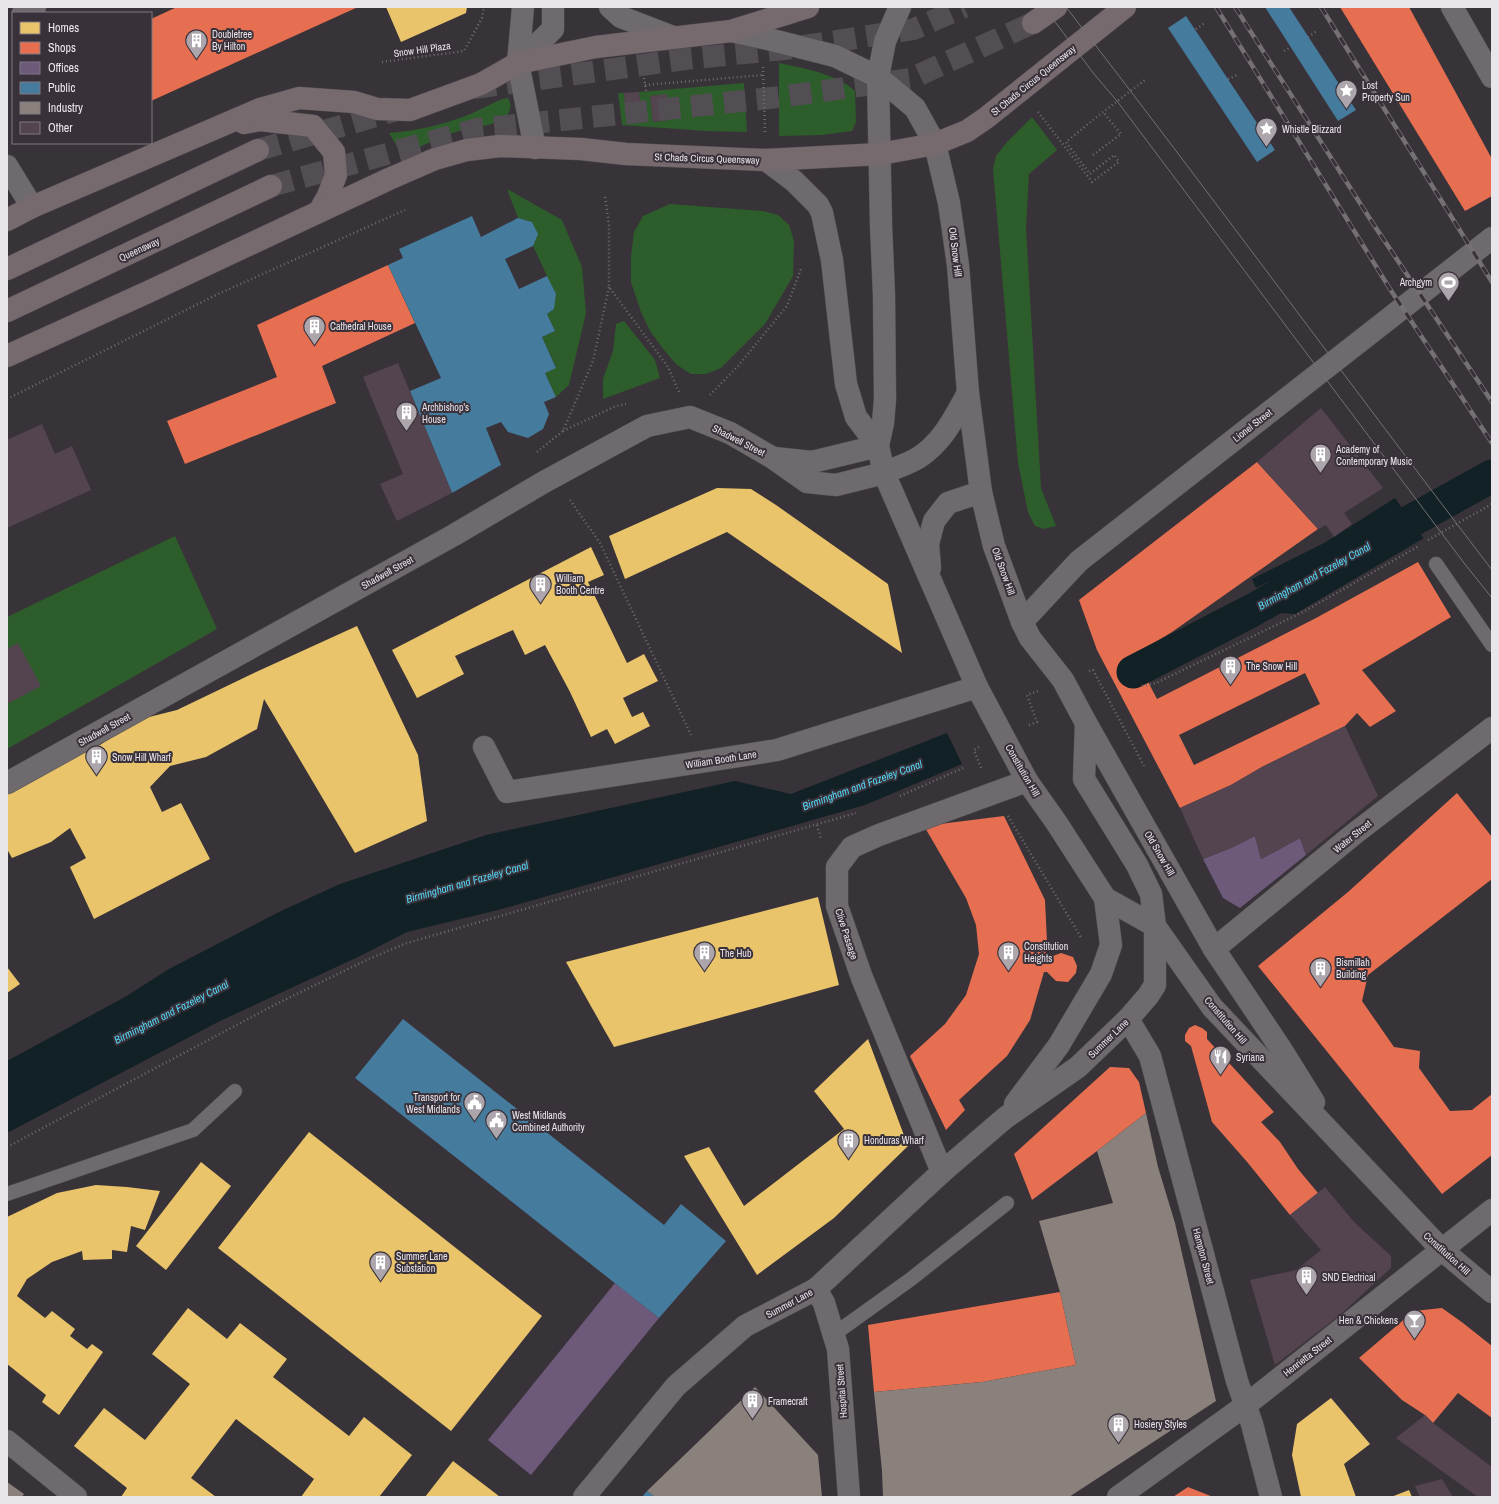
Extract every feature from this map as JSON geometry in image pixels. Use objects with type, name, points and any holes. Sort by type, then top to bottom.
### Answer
[{"type":"highway","points":[[7,220],[32,207],[260,109],[299,98],[354,102],[377,109],[410,110],[481,84],[518,63],[596,47],[731,31],[808,7]]},
{"type":"highway","points":[[1033,23],[1056,7]]},
{"type":"highway","name":"St Chads Circus Queensway","points":[[7,356],[148,292],[320,210],[435,159],[466,150],[500,146],[581,149],[626,154],[766,160],[880,154],[935,144],[967,131],[986,118],[1124,7]]},
{"type":"highway","points":[[212,130],[260,120],[313,126],[334,152],[336,176],[328,196],[320,210]]},
{"type":"highway","points":[[7,269],[258,150]]},
{"type":"highway","name":"Queensway","points":[[7,311],[271,186]]},
{"type":"street","points":[[25,12],[34,7]]},
{"type":"street","points":[[523,7],[518,63],[535,148]]},
{"type":"street","points":[[518,63],[553,29],[553,7]]},
{"type":"street","points":[[610,7],[620,17],[674,37]]},
{"type":"street","points":[[878,446],[883,423],[885,399],[878,76],[885,41],[900,7]]},
{"type":"street","points":[[1452,7],[1492,77]]},
{"type":"street","points":[[731,31],[762,37],[835,56],[878,76],[915,108],[935,144]]},
{"type":"street","name":"Old Snow Hill","points":[[935,144],[949,203],[958,265],[968,392],[981,492],[994,546],[1022,622],[1030,638],[1064,680],[1086,724],[1214,948]]},
{"type":"street","points":[[766,160],[794,181],[818,206],[822,213],[832,260],[846,384],[856,417],[878,446],[884,473],[977,687]]},
{"type":"street","points":[[7,166],[32,207]]},
{"type":"street","name":"Lionel Street","points":[[1022,622],[1079,561],[1492,238]]},
{"type":"street","name":"Shadwell Street","points":[[7,783],[454,535],[544,482],[647,426],[690,417],[730,433],[773,458],[807,482],[836,486],[884,473],[917,459],[939,442],[954,419],[968,392]]},
{"type":"street","name":"Shadwell Street","points":[[773,458],[812,462],[878,446]]},
{"type":"street","points":[[931,580],[928,544],[934,521],[948,503],[981,492]]},
{"type":"street","name":"William Booth Lane","points":[[484,747],[507,792],[777,750],[977,687]]},
{"type":"street","name":"Constitution Hill","points":[[977,687],[1027,780],[1105,898],[1155,926],[1212,1007],[1338,1142],[1442,1250],[1492,1292]]},
{"type":"street","name":"Constitution Hill","points":[[1086,724],[1084,779],[1151,894],[1155,926]]},
{"type":"street","name":"Water Street","points":[[1214,948],[1354,834],[1492,728]]},
{"type":"street","name":"Clive Passage","points":[[942,1172],[862,978],[837,906],[837,867],[852,847],[879,835],[1027,780]]},
{"type":"street","name":"Summer Lane","points":[[1005,1118],[1059,1045],[1101,974],[1111,945],[1105,898]]},
{"type":"street","name":"Summer Lane","points":[[584,1497],[676,1386],[745,1326],[816,1289],[942,1172],[1005,1118],[1078,1067],[1128,1019],[1148,996],[1154,984],[1155,926]]},
{"type":"street","name":"Constitution Hill","points":[[1214,948],[1281,1049],[1338,1142]]},
{"type":"street","name":"Hampton Street","points":[[1128,1019],[1150,1056],[1235,1373],[1246,1404],[1271,1497]]},
{"type":"street","name":"Henrietta Street","points":[[1118,1497],[1246,1404],[1492,1210]]},
{"type":"street","name":"Hospital Street","points":[[816,1289],[824,1303],[838,1349],[849,1497]]},
{"type":"street","points":[[7,1441],[76,1497]]},
{"type":"lane","points":[[1436,564],[1492,645]]},
{"type":"lane","points":[[7,1194],[193,1130],[235,1091]]},
{"type":"lane","points":[[833,1334],[910,1279],[1007,1204]]},
{"type":"path","name":"Snow Hill Plaza","points":[[382,62],[464,51],[482,18],[484,7]]},
{"type":"path","points":[[1196,29],[1204,23]]},
{"type":"path","points":[[1308,37],[1317,31]]},
{"type":"path","points":[[762,37],[766,160]]},
{"type":"path","points":[[1284,51],[1291,47]]},
{"type":"path","points":[[645,85],[763,75]]},
{"type":"path","points":[[1228,79],[1237,75]]},
{"type":"path","points":[[644,78],[646,91]]},
{"type":"path","points":[[1037,112],[1092,182],[1119,162],[1114,155],[1090,174],[1066,142],[1144,80]]},
{"type":"path","points":[[1343,90],[1352,86]]},
{"type":"path","points":[[1093,155],[1121,134],[1103,112]]},
{"type":"path","points":[[1264,133],[1271,129]]},
{"type":"path","points":[[605,197],[609,225],[608,287],[594,361],[563,431],[533,456],[554,504],[569,497],[600,543],[703,762]]},
{"type":"path","points":[[7,399],[216,295],[405,210]]},
{"type":"path","points":[[608,287],[668,367],[690,417],[738,366],[786,306],[801,269]]},
{"type":"path","points":[[1142,686],[1156,683],[1305,612],[1492,504]]},
{"type":"path","points":[[893,798],[963,768]]},
{"type":"path","points":[[7,1147],[278,1004],[371,958],[407,943],[858,812]]},
{"type":"green space","points":[[779,63],[819,72],[839,80],[855,91],[856,122],[852,131],[822,135],[779,136]]},
{"type":"green space","points":[[744,83],[747,132],[706,131],[622,125],[618,93],[624,93],[627,118],[642,117],[639,92]],"holes":[[[667,95],[669,120],[653,122],[650,96]]]},
{"type":"green space","points":[[508,98],[510,101],[510,110],[503,119],[498,122],[452,133],[402,155],[389,133],[419,129],[448,122]]},
{"type":"green space","points":[[1032,117],[1057,150],[1029,174],[1026,228],[1041,488],[1056,526],[1044,529],[1035,526],[1028,512],[1018,463],[993,169],[996,156],[1007,142]]},
{"type":"green space","points":[[507,189],[562,220],[582,267],[586,313],[569,385],[556,397],[545,373],[556,367],[542,337],[555,331],[547,314],[554,309],[547,276],[533,246],[537,234],[532,222],[518,218]]},
{"type":"green space","points":[[670,204],[763,211],[778,215],[789,225],[794,241],[793,276],[765,324],[721,368],[706,374],[691,374],[677,365],[664,350],[650,331],[641,312],[631,282],[631,257],[634,232],[643,216]]},
{"type":"green space","points":[[624,321],[655,360],[660,378],[603,399],[603,379],[613,351],[616,324]]},
{"type":"green space","points":[[175,536],[217,629],[7,749],[7,617]]},
{"type":"water","points":[[1395,498],[1424,538],[1295,614],[1251,611],[1271,587],[1270,581],[1256,588],[1252,579],[1326,542]]},
{"type":"water","points":[[947,733],[962,764],[865,805],[498,910],[407,932],[360,956],[218,1022],[7,1133],[7,1061],[125,997],[169,969],[281,911],[340,884],[486,835],[735,781],[791,794]]},
{"type":"pier","points":[[1394,496],[1397,496],[1425,537],[1425,540]]},
{"type":"building: Homes","points":[[386,7],[467,7],[466,13],[401,42]]},
{"type":"building: Homes","points":[[717,488],[751,489],[888,584],[902,653],[727,532],[625,579],[609,536]]},
{"type":"building: Homes","name":"William Booth Centre","points":[[591,547],[604,575],[588,582],[627,663],[644,654],[658,681],[623,698],[632,717],[643,712],[650,726],[615,744],[607,729],[591,737],[570,692],[545,645],[525,655],[513,630],[455,656],[464,674],[417,698],[392,650]]},
{"type":"building: Homes","name":"Snow Hill Wharf","points":[[357,626],[418,755],[427,821],[355,853],[264,699],[257,729],[206,757],[170,766],[150,787],[162,812],[181,803],[210,859],[94,919],[70,867],[86,858],[70,828],[51,842],[12,858],[7,849],[7,793],[58,760],[100,745],[137,720],[177,710]]},
{"type":"building: Homes","name":"The Hub","points":[[818,897],[839,985],[614,1047],[566,962]]},
{"type":"building: Homes","points":[[7,967],[20,984],[7,993]]},
{"type":"building: Homes","name":"Honduras Wharf","points":[[868,1039],[908,1146],[834,1218],[757,1275],[684,1156],[709,1147],[744,1206],[844,1129],[814,1091]]},
{"type":"building: Homes","name":"Summer Lane Substation","points":[[309,1132],[542,1316],[451,1431],[218,1248]]},
{"type":"building: Homes","points":[[201,1162],[231,1186],[166,1270],[136,1246]]},
{"type":"building: Homes","points":[[96,1185],[160,1191],[145,1230],[131,1226],[127,1252],[112,1250],[112,1259],[83,1260],[82,1251],[52,1262],[27,1279],[17,1296],[45,1318],[52,1311],[75,1329],[70,1336],[87,1349],[92,1344],[103,1352],[59,1415],[42,1402],[46,1395],[7,1364],[7,1217],[57,1193]]},
{"type":"building: Homes","points":[[188,1308],[227,1339],[240,1323],[287,1359],[273,1377],[349,1436],[364,1417],[412,1455],[379,1497],[301,1497],[314,1479],[236,1419],[191,1478],[216,1497],[121,1497],[127,1488],[74,1446],[104,1408],[145,1440],[190,1384],[152,1354]]},
{"type":"building: Homes","points":[[1331,1398],[1370,1444],[1344,1464],[1356,1497],[1301,1497],[1292,1455],[1297,1424]]},
{"type":"building: Homes","points":[[453,1461],[495,1493],[500,1497],[425,1497]]},
{"type":"building: Homes","points":[[1409,1490],[1412,1497],[1391,1497]]},
{"type":"building: Shops","name":"Doubletree By Hilton","points":[[177,7],[358,7],[152,101],[152,19]]},
{"type":"building: Shops","points":[[1340,7],[1409,7],[1492,159],[1492,196],[1465,211]]},
{"type":"building: Shops","name":"Cathedral House","points":[[388,265],[415,323],[322,366],[336,403],[185,464],[167,421],[277,377],[257,325]]},
{"type":"building: Shops","points":[[1257,462],[1318,529],[1172,632],[1134,655],[1157,699],[1316,618],[1418,562],[1451,617],[1362,670],[1396,711],[1370,727],[1357,713],[1345,726],[1262,767],[1231,785],[1180,808],[1097,650],[1079,600]],"holes":[[[1305,673],[1320,704],[1194,765],[1179,735]]]},
{"type":"building: Shops","name":"Bismillah Building","points":[[1457,793],[1492,837],[1492,879],[1368,975],[1362,1001],[1394,1047],[1420,1051],[1419,1068],[1450,1111],[1472,1110],[1492,1094],[1492,1155],[1442,1194],[1258,966],[1348,892]]},
{"type":"building: Shops","name":"Constitution Heights","points":[[1004,816],[1045,900],[1047,942],[1045,961],[1048,962],[1053,956],[1061,953],[1073,957],[1077,966],[1076,973],[1068,982],[1056,981],[1047,972],[1044,972],[1030,1020],[1007,1056],[959,1100],[965,1110],[946,1130],[910,1056],[945,1024],[966,995],[979,954],[976,925],[966,898],[924,826]]},
{"type":"building: Shops","points":[[1195,1025],[1207,1032],[1207,1039],[1274,1112],[1261,1122],[1280,1142],[1298,1169],[1318,1193],[1290,1215],[1248,1163],[1212,1122],[1191,1046],[1185,1041],[1185,1035],[1189,1028]]},
{"type":"building: Shops","points":[[1110,1067],[1129,1068],[1139,1082],[1146,1113],[1032,1200],[1014,1154]]},
{"type":"building: Shops","points":[[1060,1292],[1076,1365],[982,1382],[874,1392],[868,1325]]},
{"type":"building: Shops","points":[[1442,1308],[1492,1346],[1492,1418],[1458,1393],[1433,1423],[1425,1415],[1402,1400],[1359,1358],[1414,1311]]},
{"type":"building: Shops","points":[[1188,1487],[1213,1497],[1173,1497]]},
{"type":"building: Offices","points":[[1255,836],[1261,859],[1300,838],[1306,855],[1240,908],[1223,898],[1203,859],[1231,848]]},
{"type":"building: Offices","points":[[615,1283],[659,1318],[531,1475],[488,1440]]},
{"type":"building: Public","points":[[1265,7],[1289,7],[1356,110],[1338,121]]},
{"type":"building: Public","points":[[1186,16],[1275,150],[1257,162],[1168,28]]},
{"type":"building: Public","points":[[472,216],[481,237],[518,218],[532,222],[538,234],[533,246],[505,259],[519,289],[547,276],[556,294],[554,309],[547,314],[555,331],[542,337],[556,368],[545,373],[556,397],[544,402],[549,414],[543,429],[528,438],[508,432],[501,422],[486,428],[501,465],[452,493],[410,391],[441,378],[388,265],[403,258],[399,249]]},
{"type":"building: Public","name":"West Midlands Combined Authority","points":[[403,1019],[664,1225],[681,1204],[726,1241],[659,1318],[355,1078]]},
{"type":"building: Public","points":[[647,1491],[655,1497],[642,1497]]},
{"type":"building: Industry","points":[[1146,1113],[1158,1167],[1175,1223],[1216,1401],[1069,1497],[883,1497],[882,1471],[874,1392],[982,1382],[1076,1365],[1060,1292],[1039,1221],[1113,1203],[1097,1151]]},
{"type":"building: Industry","name":"Framecraft","points":[[755,1387],[818,1455],[822,1497],[655,1497],[647,1491]]},
{"type":"building: Industry","points":[[7,1482],[24,1494],[22,1497],[7,1497]]},
{"type":"building: Other","points":[[639,92],[642,117],[626,119],[624,93]]},
{"type":"building: Other","points":[[667,94],[669,120],[653,122],[650,96]]},
{"type":"building: Other","name":"Archbishop's House","points":[[398,363],[452,493],[397,521],[380,484],[403,474],[363,377]]},
{"type":"building: Other","name":"Academy of Contemporary Music","points":[[1321,408],[1383,488],[1344,513],[1352,524],[1334,537],[1326,525],[1318,529],[1257,462]]},
{"type":"building: Other","points":[[42,424],[55,454],[72,446],[91,490],[7,528],[7,440]]},
{"type":"building: Other","points":[[18,643],[41,686],[7,704],[7,649]]},
{"type":"building: Other","points":[[1345,726],[1378,796],[1306,855],[1300,838],[1261,859],[1255,836],[1231,848],[1203,859],[1180,808],[1231,785],[1262,767]]},
{"type":"building: Other","name":"SND Electrical","points":[[1325,1187],[1354,1222],[1391,1256],[1391,1268],[1340,1315],[1275,1365],[1250,1280],[1296,1270],[1321,1250],[1290,1215]]},
{"type":"building: Other","points":[[1425,1415],[1433,1423],[1492,1467],[1492,1497],[1478,1497],[1396,1438]]},
{"type":"building: Other","points":[[1442,1479],[1453,1497],[1420,1497],[1415,1486]]},
{"type":"waterway","name":"Birmingham and Fazeley Canal","points":[[1373,542],[1492,476]]},
{"type":"waterway","name":"Birmingham and Fazeley Canal","points":[[1133,672],[1251,611],[1290,589]]},
{"type":"tunnel","points":[[474,88],[685,59],[785,49],[914,29],[964,7]]},
{"type":"tunnel","points":[[271,186],[477,129],[780,97],[910,79],[1033,23]]},
{"type":"tunnel","points":[[258,150],[397,110]]},
{"type":"tram line","points":[[1044,7],[1094,74],[1117,101],[1464,563],[1492,598]]},
{"type":"tram line","points":[[1066,7],[1492,570]]},
{"type":"railway","points":[[1216,7],[1390,289],[1492,443]]},
{"type":"railway","points":[[1235,7],[1372,222],[1492,402]]},
{"type":"railway","points":[[1321,7],[1492,282]]},
{"type":"place","name":"Doubletree By Hilton","points":[[196,60]]},
{"type":"place","name":"Lost Property Sun","points":[[1346,110]]},
{"type":"place","name":"Whistle Blizzard","points":[[1266,148]]},
{"type":"place","name":"Archgym","points":[[1448,302]]},
{"type":"place","name":"Cathedral House","points":[[315,346]]},
{"type":"place","name":"Archbishop's House","points":[[407,432]]},
{"type":"place","name":"Academy of Contemporary Music","points":[[1321,474]]},
{"type":"place","name":"William Booth Centre","points":[[540,604]]},
{"type":"place","name":"The Snow Hill","points":[[1231,686]]},
{"type":"place","name":"Snow Hill Wharf","points":[[97,776]]},
{"type":"place","name":"The Hub","points":[[704,972]]},
{"type":"place","name":"Constitution Heights","points":[[1009,972]]},
{"type":"place","name":"Bismillah Building","points":[[1321,988]]},
{"type":"place","name":"Syriana","points":[[1221,1076]]},
{"type":"place","name":"Transport for West Midlands","points":[[475,1122]]},
{"type":"place","name":"West Midlands Combined Authority","points":[[497,1140]]},
{"type":"place","name":"Honduras Wharf","points":[[849,1160]]},
{"type":"place","name":"Summer Lane Substation","points":[[380,1282]]},
{"type":"place","name":"SND Electrical","points":[[1307,1296]]},
{"type":"place","name":"Hen & Chickens","points":[[1414,1340]]},
{"type":"place","name":"Framecraft","points":[[753,1420]]},
{"type":"place","name":"Hosiery Styles","points":[[1119,1444]]}]
